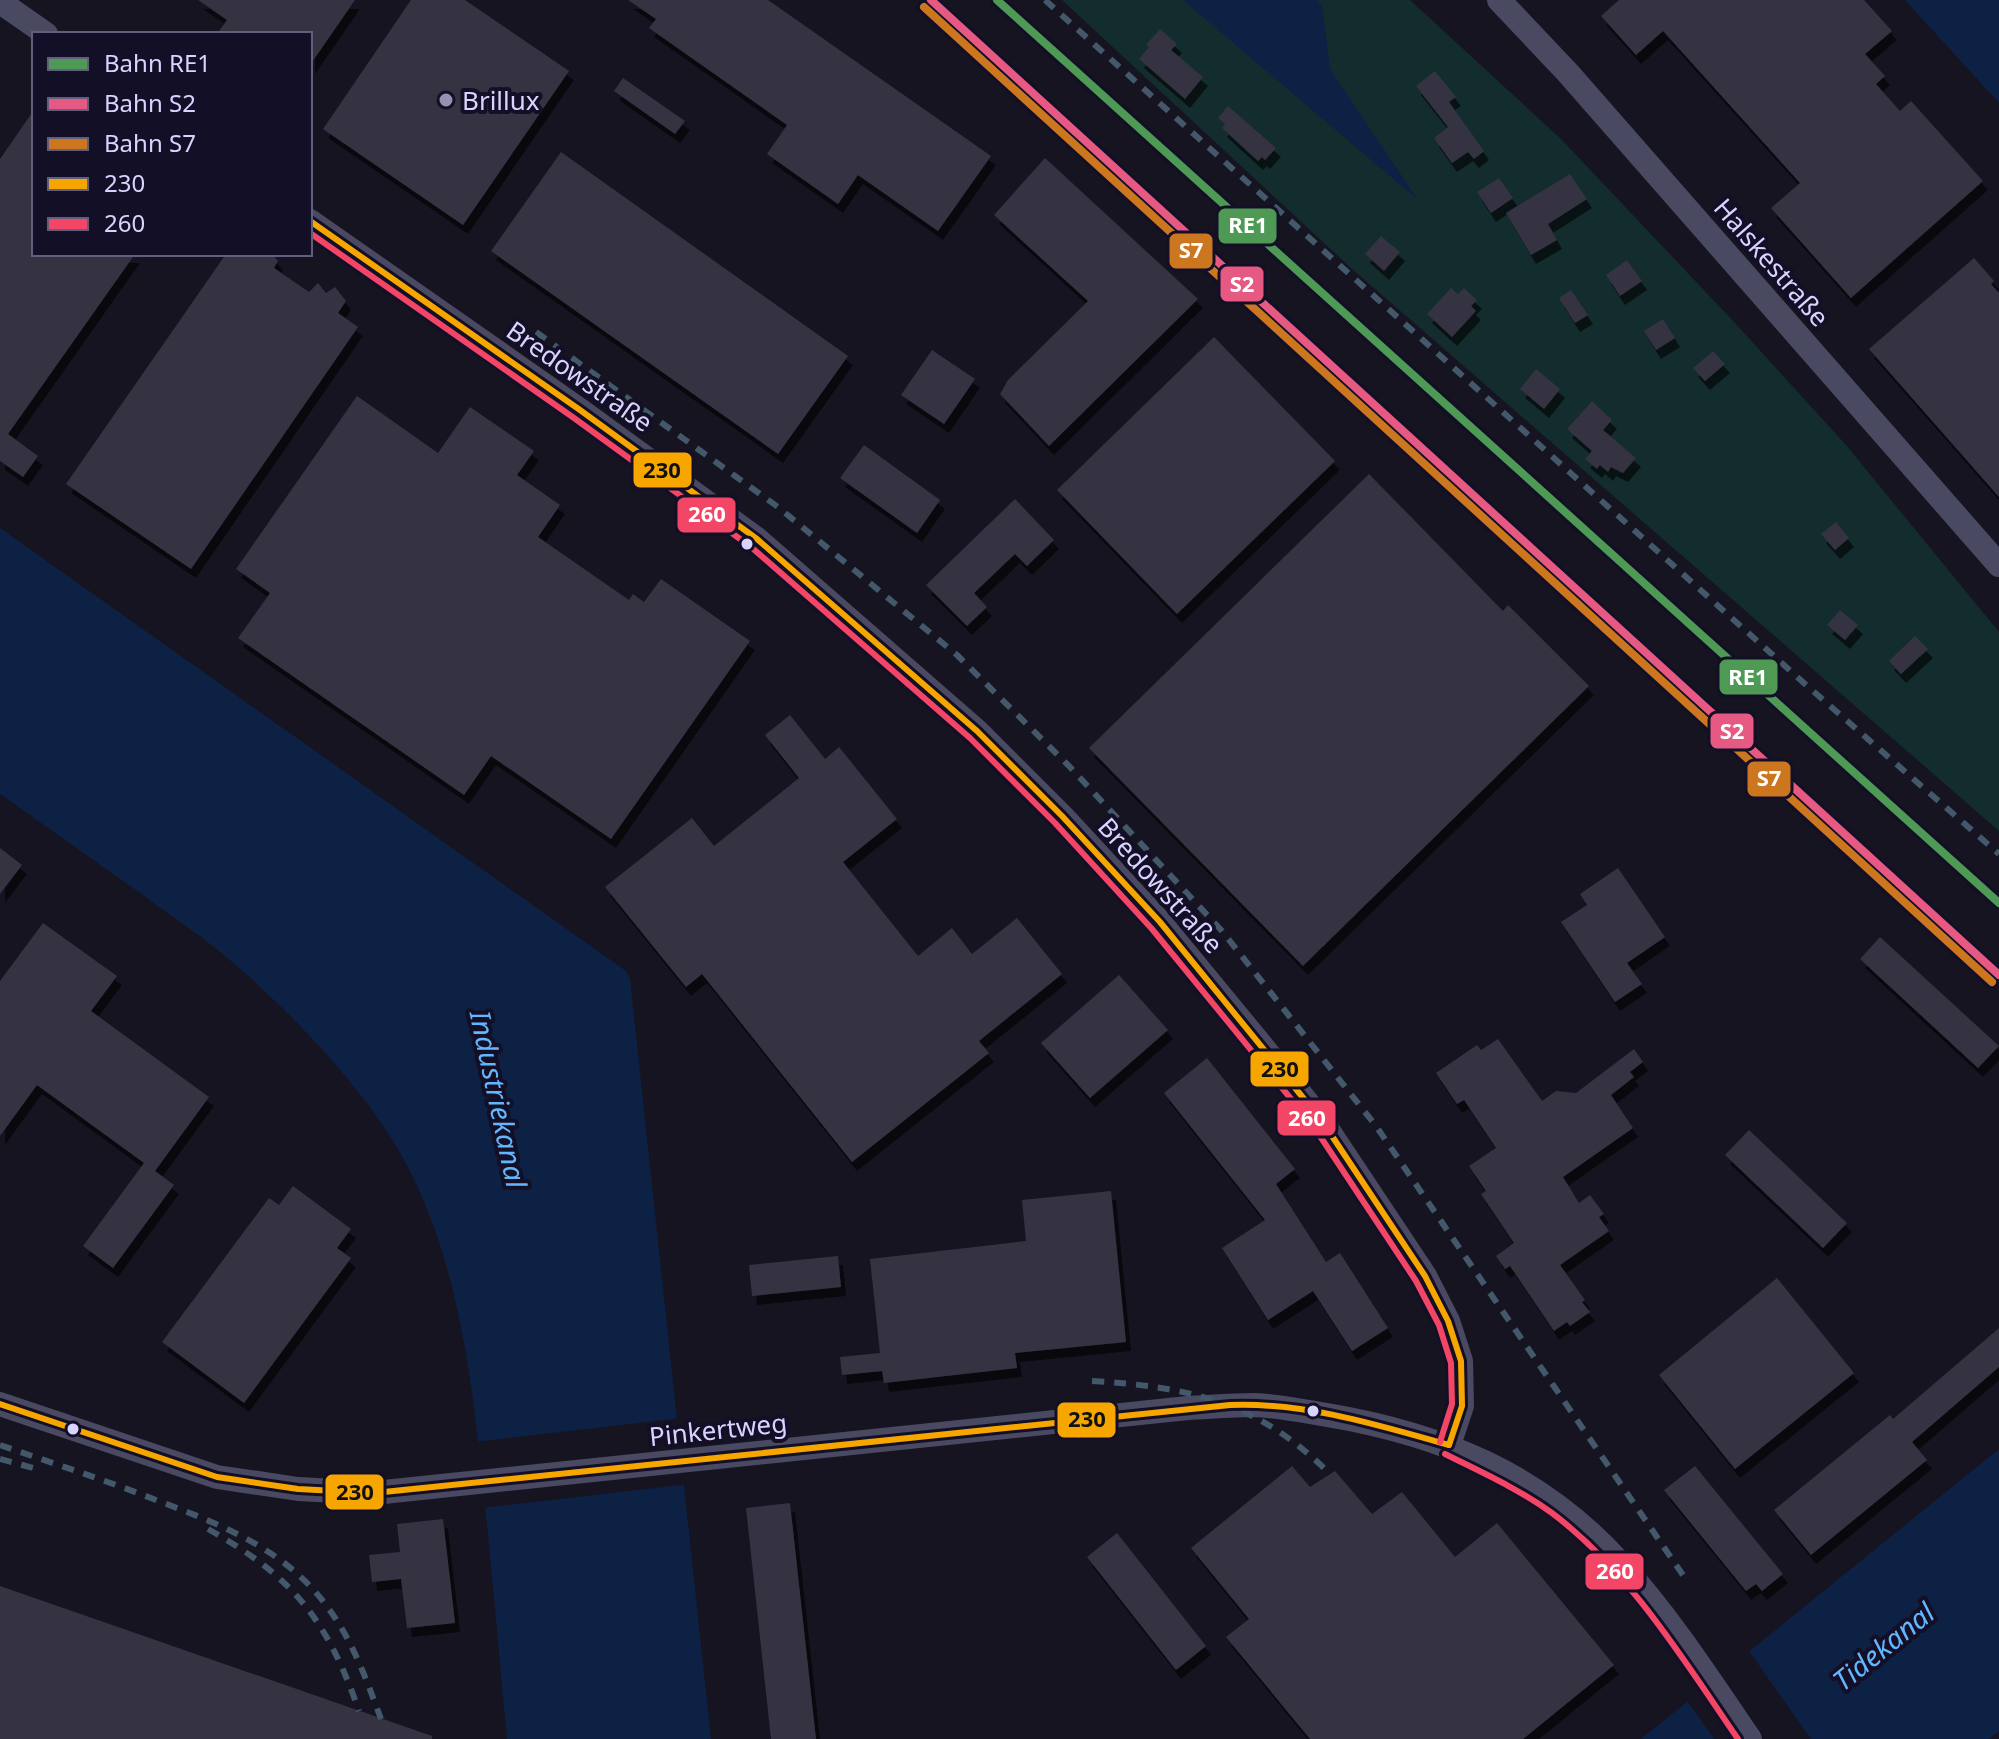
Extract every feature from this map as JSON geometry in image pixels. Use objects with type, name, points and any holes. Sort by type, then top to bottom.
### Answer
[{"type":"street","name":"Halskestraße","points":[[1499,0],[1568,73],[1999,565]]},
{"type":"street","points":[[0,2],[43,32]]},
{"type":"street","name":"Bredowstraße","points":[[312,222],[580,410],[757,539],[977,731],[1062,816],[1160,922],[1289,1078],[1322,1121],[1425,1276],[1448,1321],[1461,1361],[1462,1406],[1449,1445]]},
{"type":"street","name":"Pinkertweg","points":[[0,1404],[217,1477],[298,1489],[374,1493],[1188,1408],[1232,1406],[1256,1405],[1345,1418],[1449,1445]]},
{"type":"street","points":[[1449,1445],[1506,1473],[1570,1515],[1619,1561],[1696,1661],[1750,1739]]},
{"type":"green space","points":[[1062,0],[1410,0],[1562,140],[1735,323],[1846,445],[1999,632],[1999,831],[1352,269]]},
{"type":"water","points":[[1183,0],[1317,0],[1322,5],[1330,69],[1418,200]]},
{"type":"water","points":[[1905,0],[1999,0],[1999,103]]},
{"type":"water","name":"Industriekanal","points":[[0,528],[626,971],[630,979],[711,1739],[507,1739],[483,1486],[466,1356],[448,1270],[418,1188],[398,1149],[365,1100],[304,1030],[261,987],[204,939],[0,794]]},
{"type":"water","name":"Tidekanal","points":[[1999,1449],[1999,1731],[1989,1739],[1641,1739]]},
{"type":"pier","points":[[682,1418],[689,1484],[481,1508],[474,1442]]},
{"type":"pier","points":[[1747,1648],[1811,1739],[1714,1739],[1685,1698]]},
{"type":"building","points":[[198,0],[355,0],[312,62],[312,32],[218,32],[227,20]]},
{"type":"building","name":"Brillux","points":[[411,0],[465,0],[569,71],[463,225],[323,129]]},
{"type":"building","points":[[628,0],[768,0],[991,156],[938,231],[858,175],[838,204],[767,154],[787,125],[649,28],[656,19]]},
{"type":"building","points":[[1619,0],[1864,0],[1892,31],[1865,54],[1885,76],[1876,84],[1900,111],[1911,101],[1983,181],[1851,298],[1771,208],[1800,183],[1663,31],[1636,55],[1601,16]]},
{"type":"building","points":[[1160,29],[1177,44],[1171,50],[1203,77],[1185,99],[1139,59]]},
{"type":"building","points":[[1435,71],[1456,97],[1449,102],[1484,151],[1474,159],[1468,152],[1452,163],[1434,138],[1448,127],[1416,86]]},
{"type":"building","points":[[623,78],[685,121],[675,134],[614,91]]},
{"type":"building","points":[[1228,106],[1276,148],[1265,160],[1262,157],[1258,161],[1222,128],[1225,124],[1218,118]]},
{"type":"building","points":[[32,113],[32,256],[134,256],[8,434],[38,456],[23,477],[0,461],[0,159]]},
{"type":"building","points":[[561,152],[848,356],[778,454],[491,251]]},
{"type":"building","points":[[1045,158],[1198,299],[1049,446],[1000,394],[1008,380],[1088,301],[994,215]]},
{"type":"building","points":[[1570,174],[1587,199],[1548,224],[1557,240],[1531,255],[1506,213]]},
{"type":"building","points":[[1499,178],[1513,198],[1491,213],[1477,192]]},
{"type":"building","points":[[1381,236],[1400,252],[1384,271],[1365,254]]},
{"type":"building","points":[[225,256],[274,256],[278,261],[274,268],[309,292],[318,283],[326,293],[335,287],[346,301],[338,313],[358,327],[191,569],[66,484]]},
{"type":"building","points":[[1974,258],[1994,281],[1991,284],[1999,293],[1999,497],[1869,349]]},
{"type":"building","points":[[1627,260],[1642,281],[1620,296],[1606,275]]},
{"type":"building","points":[[1451,288],[1458,294],[1464,288],[1477,300],[1471,306],[1476,311],[1452,337],[1427,314]]},
{"type":"building","points":[[1571,290],[1588,315],[1575,323],[1559,298]]},
{"type":"building","points":[[1663,319],[1675,338],[1656,350],[1644,331]]},
{"type":"building","points":[[1214,337],[1335,461],[1177,614],[1057,490]]},
{"type":"building","points":[[932,350],[975,379],[944,424],[901,395]]},
{"type":"building","points":[[1713,351],[1725,364],[1705,381],[1693,368]]},
{"type":"building","points":[[1536,369],[1560,389],[1544,409],[1520,389]]},
{"type":"building","points":[[357,396],[438,453],[470,407],[534,451],[517,475],[560,505],[538,537],[629,600],[633,594],[644,602],[661,579],[750,641],[611,839],[491,756],[464,795],[238,638],[270,593],[236,569]]},
{"type":"building","points":[[1592,401],[1612,420],[1603,430],[1636,458],[1623,473],[1611,467],[1608,472],[1600,465],[1597,469],[1585,459],[1592,451],[1567,429]]},
{"type":"building","points":[[864,445],[940,500],[917,533],[840,478]]},
{"type":"building","points":[[1369,474],[1503,611],[1508,605],[1589,686],[1303,966],[1089,748]]},
{"type":"building","points":[[1015,499],[1054,540],[1027,566],[1015,554],[974,593],[987,607],[967,626],[926,585]]},
{"type":"building","points":[[1836,522],[1849,538],[1835,550],[1821,534]]},
{"type":"building","points":[[1840,610],[1858,625],[1845,640],[1827,625]]},
{"type":"building","points":[[1915,636],[1928,649],[1901,674],[1889,661]]},
{"type":"building","points":[[790,715],[825,759],[839,747],[897,819],[843,862],[918,956],[952,928],[972,954],[1017,918],[1062,974],[979,1041],[989,1053],[852,1162],[702,974],[686,987],[605,887],[692,818],[714,846],[799,778],[765,735]]},
{"type":"building","points":[[0,848],[22,865],[0,894]]},
{"type":"building","points":[[1618,868],[1665,937],[1627,963],[1642,984],[1615,1002],[1561,922],[1587,905],[1580,894]]},
{"type":"building","points":[[43,923],[117,976],[91,1011],[209,1097],[155,1171],[174,1185],[113,1268],[83,1246],[144,1163],[37,1085],[0,1136],[0,981]]},
{"type":"building","points":[[1880,937],[1999,1046],[1978,1068],[1860,959]]},
{"type":"building","points":[[1119,975],[1168,1030],[1090,1098],[1041,1043]]},
{"type":"building","points":[[1498,1039],[1542,1101],[1556,1091],[1576,1093],[1634,1049],[1643,1062],[1630,1072],[1634,1077],[1611,1095],[1633,1128],[1563,1177],[1579,1203],[1590,1195],[1604,1214],[1599,1217],[1609,1231],[1560,1265],[1590,1312],[1570,1326],[1567,1322],[1554,1331],[1510,1266],[1505,1269],[1496,1256],[1514,1243],[1481,1194],[1486,1191],[1469,1166],[1496,1148],[1464,1100],[1457,1104],[1436,1073],[1477,1045],[1481,1050]]},
{"type":"building","points":[[1207,1058],[1295,1169],[1276,1184],[1326,1262],[1340,1253],[1388,1328],[1352,1351],[1313,1291],[1268,1320],[1222,1248],[1265,1220],[1164,1093]]},
{"type":"building","points":[[1749,1130],[1847,1223],[1823,1248],[1725,1155]]},
{"type":"building","points":[[293,1186],[351,1229],[337,1248],[351,1258],[244,1403],[162,1342],[269,1198],[279,1205]]},
{"type":"building","points":[[1111,1191],[1126,1342],[1015,1353],[1017,1368],[884,1383],[882,1371],[842,1375],[840,1357],[880,1353],[870,1259],[1026,1241],[1022,1200]]},
{"type":"building","points":[[838,1256],[841,1287],[752,1296],[749,1265]]},
{"type":"building","points":[[1777,1278],[1854,1373],[1735,1469],[1659,1375]]},
{"type":"building","points":[[1999,1328],[1999,1367],[1912,1442],[1927,1460],[1811,1555],[1774,1510],[1890,1415],[1893,1419]]},
{"type":"building","points":[[1292,1466],[1310,1487],[1335,1471],[1372,1514],[1402,1492],[1455,1557],[1497,1523],[1614,1665],[1523,1739],[1310,1739],[1226,1637],[1249,1619],[1191,1548]]},
{"type":"building","points":[[1695,1466],[1783,1574],[1762,1591],[1756,1584],[1746,1591],[1664,1490]]},
{"type":"building","points":[[790,1503],[816,1739],[771,1739],[746,1508]]},
{"type":"building","points":[[443,1519],[455,1623],[407,1628],[401,1579],[372,1582],[369,1555],[400,1552],[397,1524]]},
{"type":"building","points":[[1117,1533],[1206,1646],[1176,1670],[1087,1557]]},
{"type":"building","points":[[0,1586],[432,1736],[432,1739],[0,1739]]},
{"type":"railway","points":[[1045,0],[1805,684],[1999,854]]},
{"type":"railway","points":[[536,332],[778,507],[957,655],[1069,766],[1222,931],[1376,1126],[1687,1581]]},
{"type":"railway","points":[[1092,1381],[1161,1388],[1221,1403],[1276,1430],[1330,1474]]},
{"type":"railway","points":[[0,1445],[181,1509],[251,1541],[273,1555],[312,1588],[338,1622],[359,1662],[381,1719]]},
{"type":"railway","points":[[0,1459],[37,1469]]},
{"type":"railway","points":[[208,1529],[263,1565],[285,1583],[303,1604],[334,1650],[359,1711]]},
{"type":"rail line","name":"S2","points":[[931,0],[1999,975]]},
{"type":"rail line","name":"RE1","points":[[997,0],[1999,903]]},
{"type":"rail line","name":"S7","points":[[924,7],[1992,982]]},
{"type":"transit line","name":"230","points":[[312,222],[580,410],[757,539],[977,731],[1062,816],[1160,922],[1322,1121],[1425,1276],[1448,1321],[1461,1361],[1462,1406],[1449,1445]]},
{"type":"transit line","name":"260","points":[[312,234],[574,418],[751,547],[970,738],[1055,823],[1152,929],[1314,1127],[1416,1281],[1439,1325],[1451,1363],[1452,1404],[1440,1442]]},
{"type":"transit line","name":"230","points":[[0,1404],[217,1477],[298,1489],[374,1493],[1230,1405],[1313,1411],[1449,1445]]},
{"type":"transit line","name":"260","points":[[1445,1454],[1526,1496],[1580,1536],[1654,1618],[1738,1739]]},
{"type":"place","name":"Brillux","points":[[446,100]]}]
